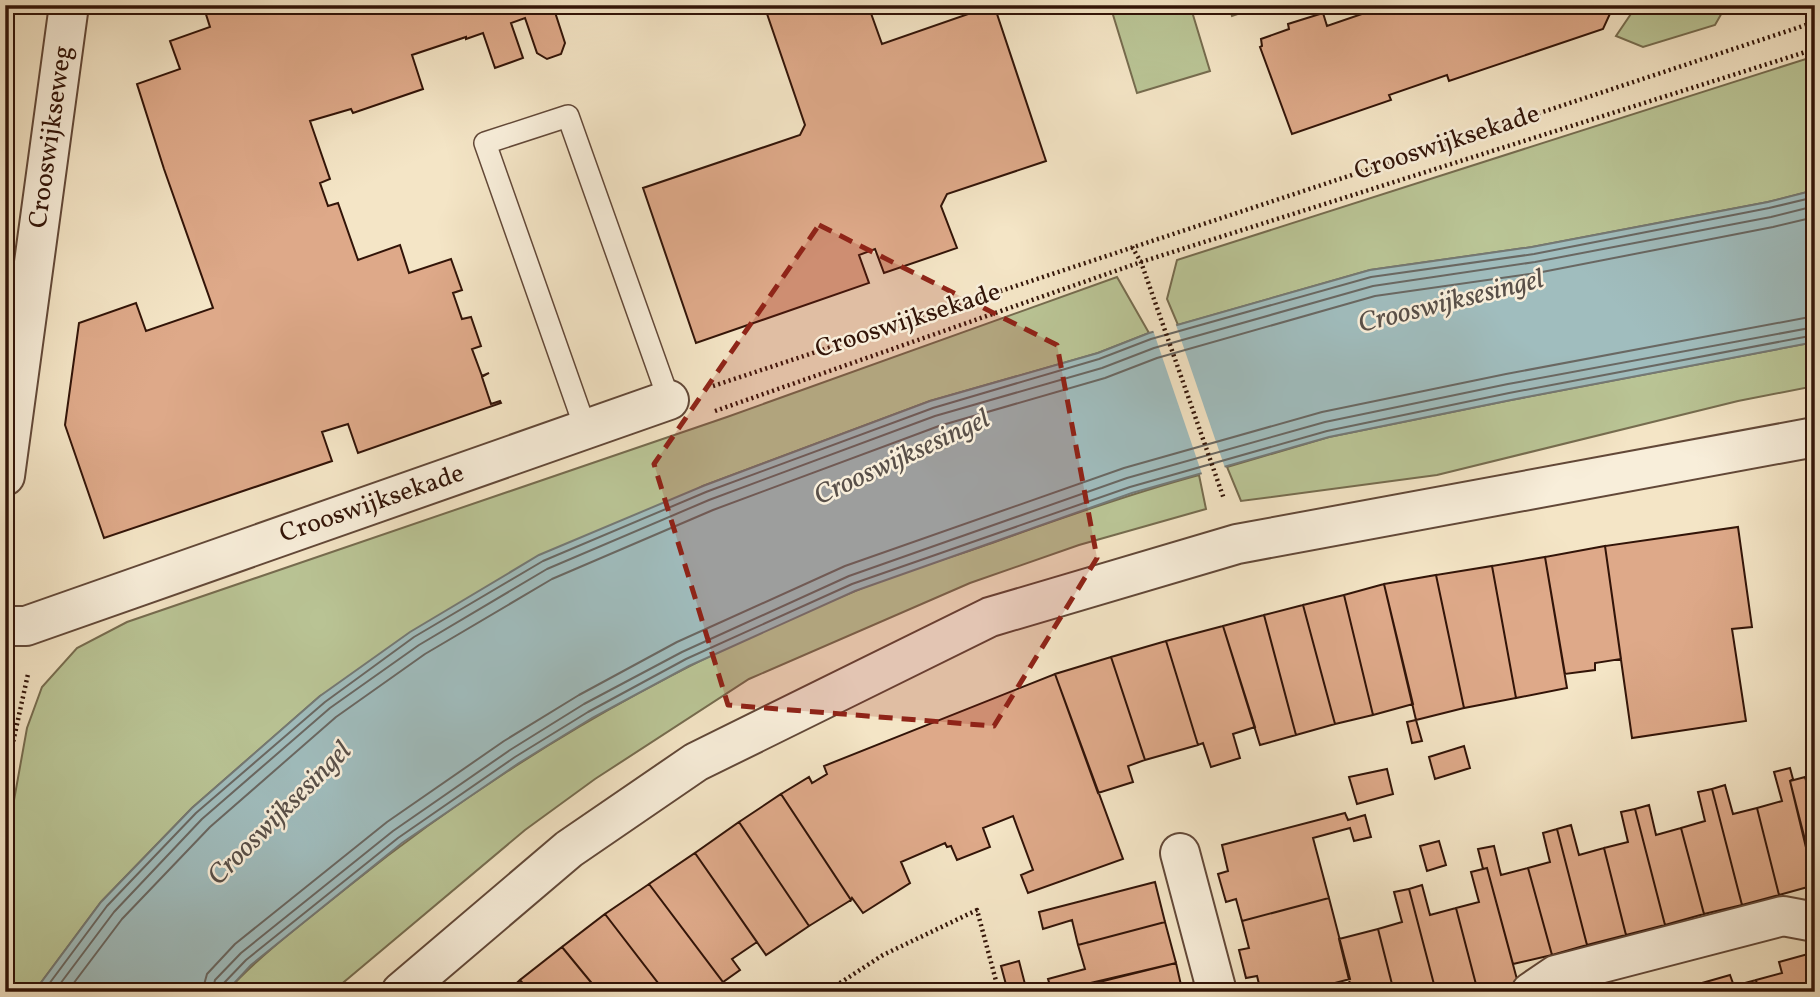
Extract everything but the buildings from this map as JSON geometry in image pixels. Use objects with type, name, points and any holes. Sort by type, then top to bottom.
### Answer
[{"type":"street","name":"Crooswijkseweg","points":[[5,476],[69,5]]},
{"type":"street","name":"Crooswijksekade","points":[[5,626],[26,626],[669,400]]},
{"type":"street","points":[[401,992],[569,849],[696,762],[990,617],[1237,544],[1815,437]]},
{"type":"street","points":[[1181,853],[1217,992]]},
{"type":"street","points":[[1531,992],[1556,975],[1783,916],[1815,922]]},
{"type":"lane","points":[[586,429],[485,143],[568,116],[669,400]]},
{"type":"path","name":"Crooswijksekade","points":[[669,400],[1815,23]]},
{"type":"path","points":[[710,413],[1141,262],[1815,49]]},
{"type":"path","points":[[1132,247],[1141,262],[1215,475]]},
{"type":"path","points":[[5,779],[29,668]]},
{"type":"path","points":[[826,992],[883,955],[977,909],[999,992]]},
{"type":"highlighted area","points":[[819,225],[1057,345],[1097,558],[994,726],[728,705],[654,464]]},
{"type":"green space","points":[[1110,5],[1190,5],[1210,71],[1137,93]]},
{"type":"green space","points":[[1229,5],[1264,5],[1232,16]]},
{"type":"green space","points":[[1637,5],[1721,5],[1723,11],[1715,25],[1643,47],[1616,36]]},
{"type":"green space","points":[[1815,56],[1815,190],[1768,202],[1532,247],[1370,270],[1178,325],[1167,299],[1177,260]]},
{"type":"green space","points":[[1117,277],[1149,333],[1098,353],[930,401],[703,486],[320,696],[192,808],[101,902],[34,992],[5,992],[5,850],[27,728],[42,687],[77,648],[127,622],[727,417]]},
{"type":"green space","points":[[1815,342],[1815,386],[1738,401],[1437,475],[1241,501],[1227,467],[1329,437]]},
{"type":"green space","points":[[1199,475],[1206,509],[1079,545],[970,583],[749,679],[595,779],[525,830],[332,992],[226,992],[286,937],[407,841],[528,758],[655,684],[787,620],[872,584],[1095,507]]},
{"type":"water","name":"Crooswijksesingel","points":[[1815,190],[1815,342],[1329,437],[1132,493],[855,591],[689,666],[592,718],[519,763],[402,843],[251,965],[226,992],[34,992],[101,902],[192,808],[320,696],[410,632],[539,555],[703,486],[930,401],[1098,353],[1149,333],[1370,270],[1532,247],[1768,202]]},
{"type":"pier","points":[[1175,322],[1226,471],[1203,477],[1153,330]]}]
